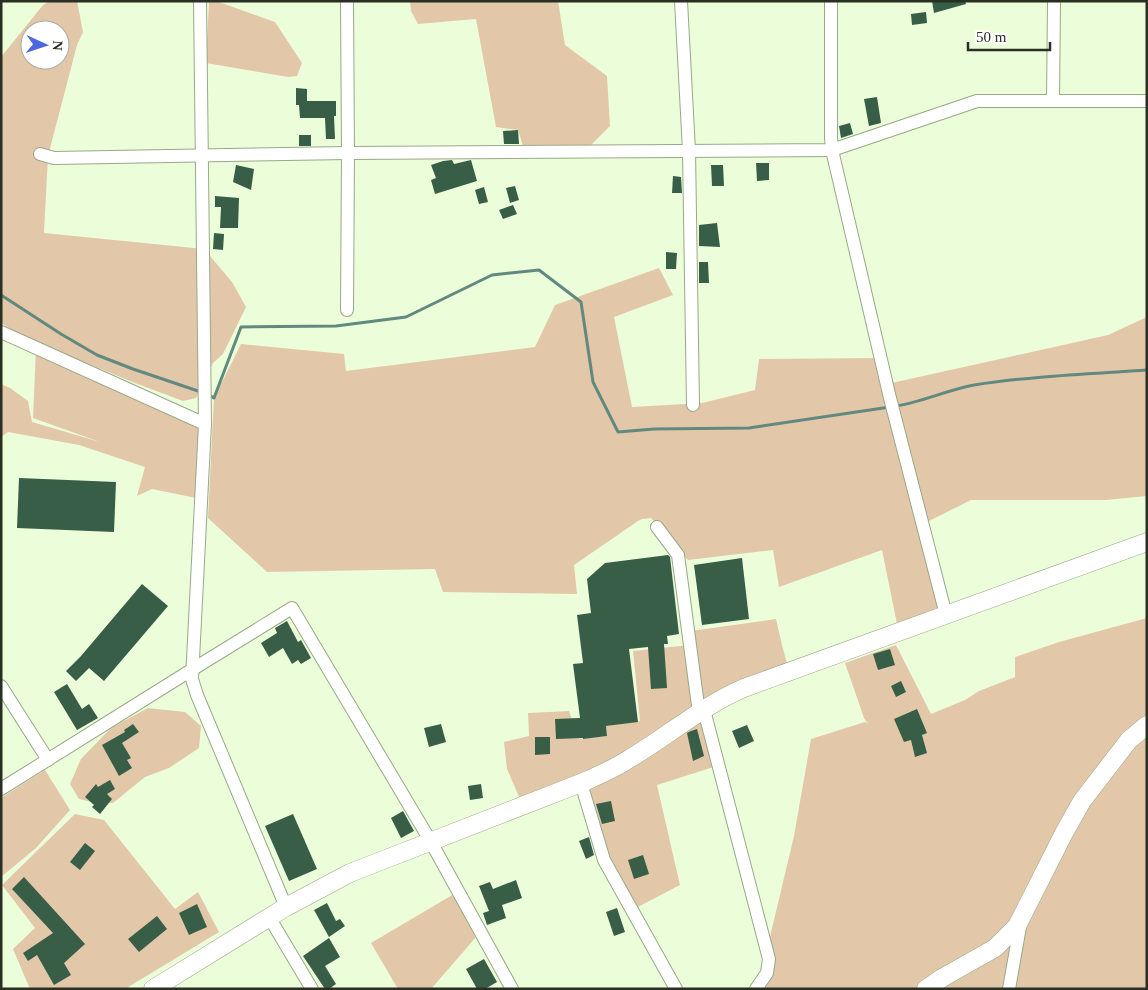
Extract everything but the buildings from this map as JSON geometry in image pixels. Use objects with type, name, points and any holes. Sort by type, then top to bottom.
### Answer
[{"type":"street","points":[[200,1],[205,424],[192,679],[286,907]]},
{"type":"street","points":[[347,1],[347,310]]},
{"type":"street","points":[[682,1],[689,151],[693,405]]},
{"type":"street","points":[[831,1],[830,138],[832,150],[890,398],[946,615]]},
{"type":"street","points":[[1053,101],[1054,1]]},
{"type":"street","points":[[40,154],[54,158],[348,153],[832,150],[977,100],[1147,101]]},
{"type":"street","points":[[1,332],[205,424]]},
{"type":"street","points":[[657,527],[678,555],[701,711],[769,959],[767,974],[756,989]]},
{"type":"street","points":[[153,989],[269,917],[350,873],[581,783],[613,768],[630,759],[725,696],[1147,542]]},
{"type":"street","points":[[1,789],[292,608],[431,842],[512,989]]},
{"type":"street","points":[[1,686],[48,760]]},
{"type":"street","points":[[926,989],[995,948],[1013,931],[1022,919],[1064,833],[1082,801],[1129,740],[1147,725]]},
{"type":"street","points":[[581,783],[604,860],[676,989]]},
{"type":"street","points":[[269,917],[312,989]]},
{"type":"street","points":[[1009,989],[1022,919]]},
{"type":"shaded area","points":[[50,1],[77,1],[83,32],[77,45],[48,156],[44,233],[204,249],[232,282],[246,307],[223,354],[213,363],[196,398],[183,401],[84,362],[61,358],[205,424],[201,499],[152,489],[137,496],[145,467],[79,445],[8,432],[1,437],[1,384],[28,401],[32,422],[100,442],[33,418],[36,348],[53,355],[1,323],[1,57],[20,33],[20,70],[70,70],[70,20],[31,20],[43,5]]},
{"type":"shaded area","points":[[209,1],[216,1],[275,22],[302,63],[297,76],[288,77],[206,63]]},
{"type":"shaded area","points":[[410,1],[558,1],[565,45],[607,76],[610,126],[584,152],[525,152],[518,130],[496,127],[476,19],[418,24],[411,11]]},
{"type":"shaded area","points":[[659,268],[673,295],[614,317],[632,407],[702,403],[755,390],[759,359],[877,358],[881,389],[944,605],[897,624],[882,550],[779,587],[773,550],[688,560],[651,518],[638,521],[574,565],[577,594],[443,592],[435,569],[267,572],[208,518],[214,398],[241,344],[344,354],[346,371],[535,347],[555,305]]},
{"type":"shaded area","points":[[1147,317],[1147,496],[1106,500],[971,500],[923,524],[887,384],[1108,335]]},
{"type":"shaded area","points":[[1147,618],[1147,989],[756,989],[794,836],[811,739],[865,722],[868,724],[864,718],[845,663],[896,645],[931,714],[965,700],[979,691],[1015,677],[1015,657],[1059,642]]},
{"type":"shaded area","points":[[776,619],[789,671],[704,710],[691,631]]},
{"type":"shaded area","points":[[690,645],[699,713],[723,764],[657,785],[680,885],[632,910],[604,860],[582,788],[523,806],[507,769],[504,742],[529,736],[528,713],[569,711],[579,739],[607,736],[606,726],[640,721],[633,651]]},
{"type":"shaded area","points":[[148,708],[185,712],[201,726],[199,748],[169,768],[145,777],[113,803],[96,803],[79,799],[70,784],[81,759],[111,728]]},
{"type":"shaded area","points":[[45,770],[70,810],[36,848],[1,877],[1,798]]},
{"type":"shaded area","points":[[75,814],[104,820],[175,909],[198,892],[219,932],[125,989],[30,989],[13,949],[35,928],[2,885]]},
{"type":"shaded area","points":[[454,894],[477,936],[431,989],[398,989],[371,943]]},
{"type":"waterway","points":[[209,395],[214,398],[241,327],[336,326],[406,317],[492,275],[539,270],[581,302],[593,382],[618,432],[654,429],[749,428],[890,407]]},
{"type":"waterway","points":[[1,295],[97,355],[201,392]]},
{"type":"waterway","points":[[896,406],[974,385],[1038,377],[1147,370]]}]
